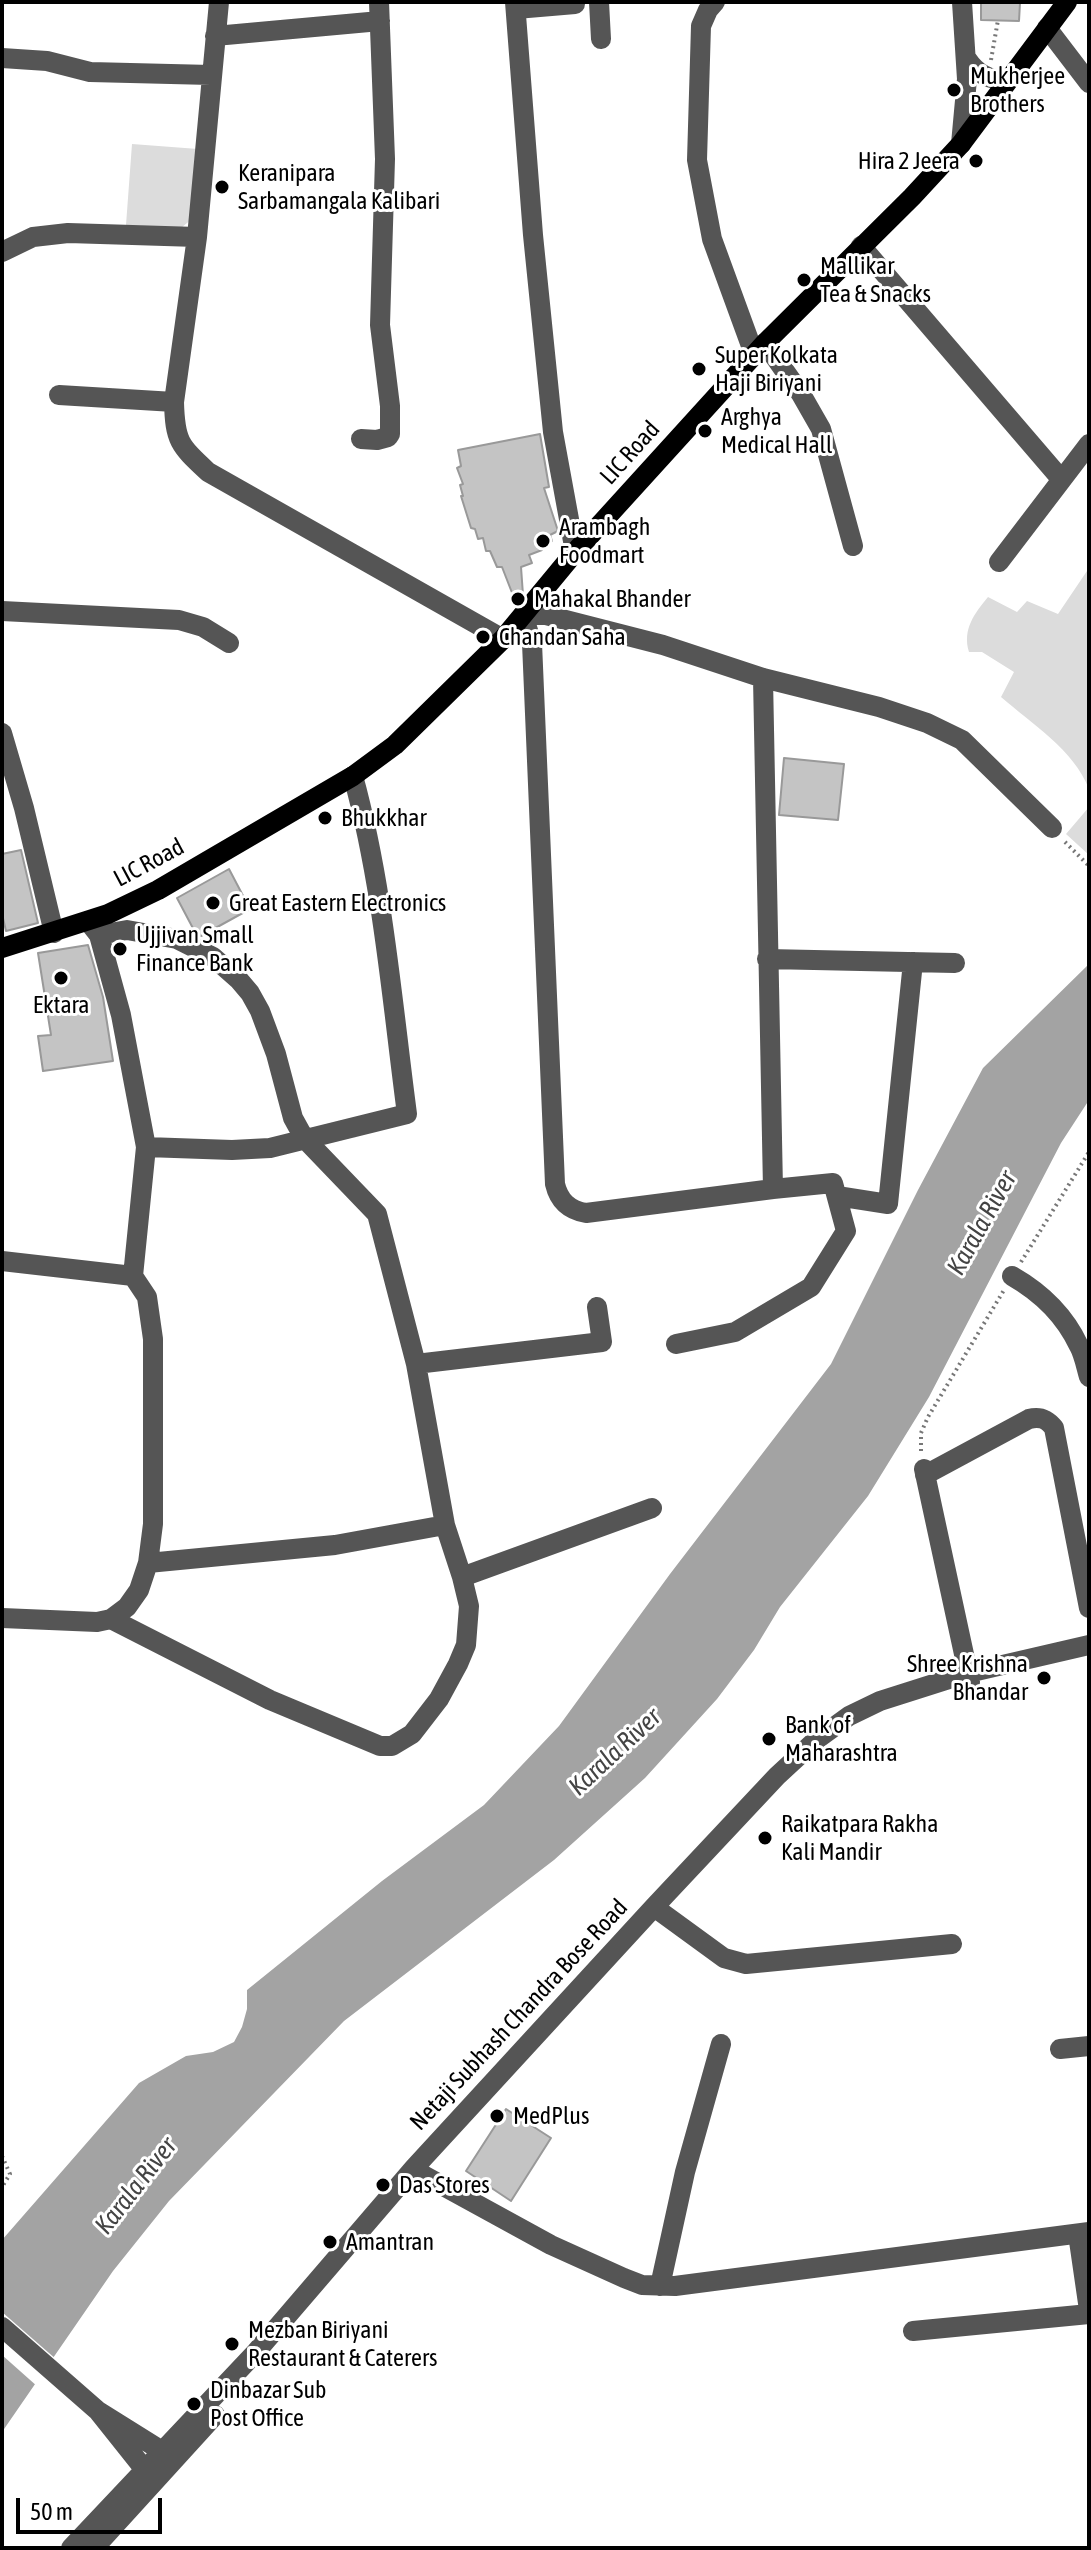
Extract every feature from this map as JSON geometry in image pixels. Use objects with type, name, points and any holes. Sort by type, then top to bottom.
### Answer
[{"type":"main road","name":"LIC Road","points":[[2,947],[54,933],[94,928],[353,776],[395,745],[503,639],[575,552],[760,349],[961,144],[998,79],[1047,28],[1067,2]]},
{"type":"street","points":[[219,2],[197,237],[174,402],[175,429],[184,449],[208,472],[503,639]]},
{"type":"street","points":[[575,552],[553,432],[533,235],[516,6],[601,2],[601,39]]},
{"type":"street","points":[[715,2],[701,26],[697,160],[712,239],[760,349],[801,394],[821,429],[853,546]]},
{"type":"street","points":[[961,144],[967,99],[962,2]]},
{"type":"street","points":[[215,36],[379,12],[385,159],[380,325],[391,420],[388,437],[361,439]]},
{"type":"street","points":[[1047,28],[1089,83]]},
{"type":"street","points":[[2,58],[47,61],[90,72],[211,75]]},
{"type":"street","points":[[967,59],[972,67],[998,79]]},
{"type":"street","points":[[2,252],[33,237],[68,233],[197,237]]},
{"type":"street","points":[[861,246],[1061,479]]},
{"type":"street","points":[[59,395],[174,402]]},
{"type":"street","points":[[999,562],[1089,444]]},
{"type":"street","points":[[2,611],[179,620],[203,627],[229,643]]},
{"type":"street","points":[[676,1344],[735,1332],[811,1287],[846,1231],[833,1183],[586,1213],[570,1208],[557,1191],[532,643],[523,615],[546,615],[663,645],[763,678],[879,707],[927,723],[962,740],[1052,828]]},
{"type":"street","points":[[763,678],[773,1189]]},
{"type":"street","points":[[2,733],[24,808],[54,933]]},
{"type":"street","points":[[146,1147],[270,1148],[407,1114],[381,917],[363,812],[353,776]]},
{"type":"street","points":[[2,1618],[97,1622],[111,1619],[127,1607],[139,1590],[148,1563],[153,1524],[153,1339],[147,1297],[133,1276],[146,1147],[121,1015],[94,928],[177,939],[213,957],[239,980],[260,1011],[276,1054],[293,1118],[304,1138],[377,1214],[416,1364],[445,1525],[469,1606],[466,1645],[439,1699],[412,1734],[392,1746],[380,1746],[270,1700],[111,1619]]},
{"type":"street","points":[[767,959],[955,963]]},
{"type":"street","points":[[837,1196],[888,1204],[913,962]]},
{"type":"street","points":[[2,1261],[133,1276]]},
{"type":"street","points":[[1012,1276],[1034,1289],[1058,1314],[1079,1345],[1089,1377]]},
{"type":"street","points":[[416,1364],[602,1342],[597,1307]]},
{"type":"street","points":[[969,1678],[925,1472],[1029,1419],[1048,1421],[1054,1428],[1089,1608]]},
{"type":"street","points":[[462,1577],[652,1508]]},
{"type":"street","points":[[148,1563],[335,1545],[445,1525]]},
{"type":"street","name":"Netaji Subhash Chandra Bose Road","points":[[94,2548],[419,2172],[614,1960],[777,1776],[816,1740],[849,1716],[880,1701],[1089,1645]]},
{"type":"street","name":"Netaji Subhash Chandra Bose Road","points":[[969,1678],[1089,1654]]},
{"type":"street","points":[[659,1910],[724,1958],[746,1964],[952,1944]]},
{"type":"street","points":[[660,2286],[685,2172],[721,2044]]},
{"type":"street","points":[[1060,2049],[1089,2046]]},
{"type":"street","points":[[419,2172],[551,2245],[642,2285],[660,2286],[898,2258],[1083,2233],[1089,2312],[913,2331]]},
{"type":"street","points":[[2,2327],[98,2411],[162,2451]]},
{"type":"street","name":"Netaji Subhash Chandra Bose Road","points":[[71,2548],[162,2451],[261,2355]]},
{"type":"street","points":[[98,2411],[145,2470]]},
{"type":"path","points":[[998,20],[998,79]]},
{"type":"path","points":[[1052,828],[1089,866]]},
{"type":"path","points":[[925,1472],[920,1441],[928,1417],[1089,1152]]},
{"type":"path","points":[[2,2156],[10,2174],[2,2187]]},
{"type":"shaded area","points":[[132,144],[198,149],[193,218],[181,228],[126,225]]},
{"type":"shaded area","points":[[1089,568],[1089,789],[1063,750],[1001,697],[1014,672],[982,652],[969,652],[967,636],[974,615],[988,597],[1017,612],[1027,601],[1058,614]]},
{"type":"shaded area","points":[[1089,807],[1089,855],[1066,834]]},
{"type":"water","name":"Karala River","points":[[1089,964],[1089,1100],[1061,1143],[929,1397],[868,1496],[780,1607],[754,1650],[717,1699],[645,1778],[554,1860],[344,2021],[169,2201],[113,2271],[2,2432],[2,2240],[139,2083],[186,2056],[213,2052],[234,2042],[247,2009],[247,1990],[382,1881],[484,1805],[559,1726],[670,1574],[831,1364],[983,1068]]},
{"type":"pier","points":[[2,2312],[57,2360],[38,2387],[2,2355]]},
{"type":"building","points":[[981,2],[1020,3],[1019,21],[981,20]]},
{"type":"building","points":[[540,434],[549,487],[544,488],[558,531],[550,535],[552,541],[540,546],[542,550],[529,555],[532,563],[521,567],[523,595],[516,603],[502,567],[497,567],[490,551],[486,551],[483,538],[478,539],[475,529],[471,528],[461,496],[460,485],[463,484],[457,468],[461,466],[458,450]]},
{"type":"building","points":[[784,758],[844,764],[838,820],[779,815]]},
{"type":"building","points":[[21,850],[38,923],[6,931],[2,914],[2,854]]},
{"type":"building","name":"Great Eastern Electronics","points":[[229,869],[250,909],[201,936],[196,934],[177,898]]},
{"type":"building","points":[[88,945],[103,997],[113,1061],[43,1071],[38,1036],[51,1035],[38,953]]},
{"type":"building","points":[[506,2109],[551,2138],[511,2201],[466,2171]]},
{"type":"place","name":"Mukherjee Brothers","points":[[954,90]]},
{"type":"place","name":"Hira 2 Jeera","points":[[976,161]]},
{"type":"place","name":"Keranipara Sarbamangala Kalibari","points":[[222,187]]},
{"type":"place","name":"Mallikar Tea & Snacks","points":[[804,280]]},
{"type":"place","name":"Super Kolkata Haji Biriyani","points":[[699,369]]},
{"type":"place","name":"Arghya Medical Hall","points":[[705,431]]},
{"type":"place","name":"Arambagh Foodmart","points":[[543,541]]},
{"type":"place","name":"Mahakal Bhander","points":[[518,599]]},
{"type":"place","name":"Chandan Saha","points":[[483,637]]},
{"type":"place","name":"Bhukkhar","points":[[325,818]]},
{"type":"place","name":"Great Eastern Electronics","points":[[213,903]]},
{"type":"place","name":"Ujjivan Small Finance Bank","points":[[120,949]]},
{"type":"place","name":"Ektara","points":[[61,978]]},
{"type":"place","name":"Shree Krishna Bhandar","points":[[1044,1678]]},
{"type":"place","name":"Bank of Maharashtra","points":[[769,1739]]},
{"type":"place","name":"Raikatpara Rakha Kali Mandir","points":[[765,1838]]},
{"type":"place","name":"MedPlus","points":[[497,2116]]},
{"type":"place","name":"Das Stores","points":[[383,2185]]},
{"type":"place","name":"Amantran","points":[[330,2242]]},
{"type":"place","name":"Mezban Biriyani Restaurant & Caterers","points":[[232,2344]]},
{"type":"place","name":"Dinbazar Sub Post Office","points":[[194,2404]]}]
